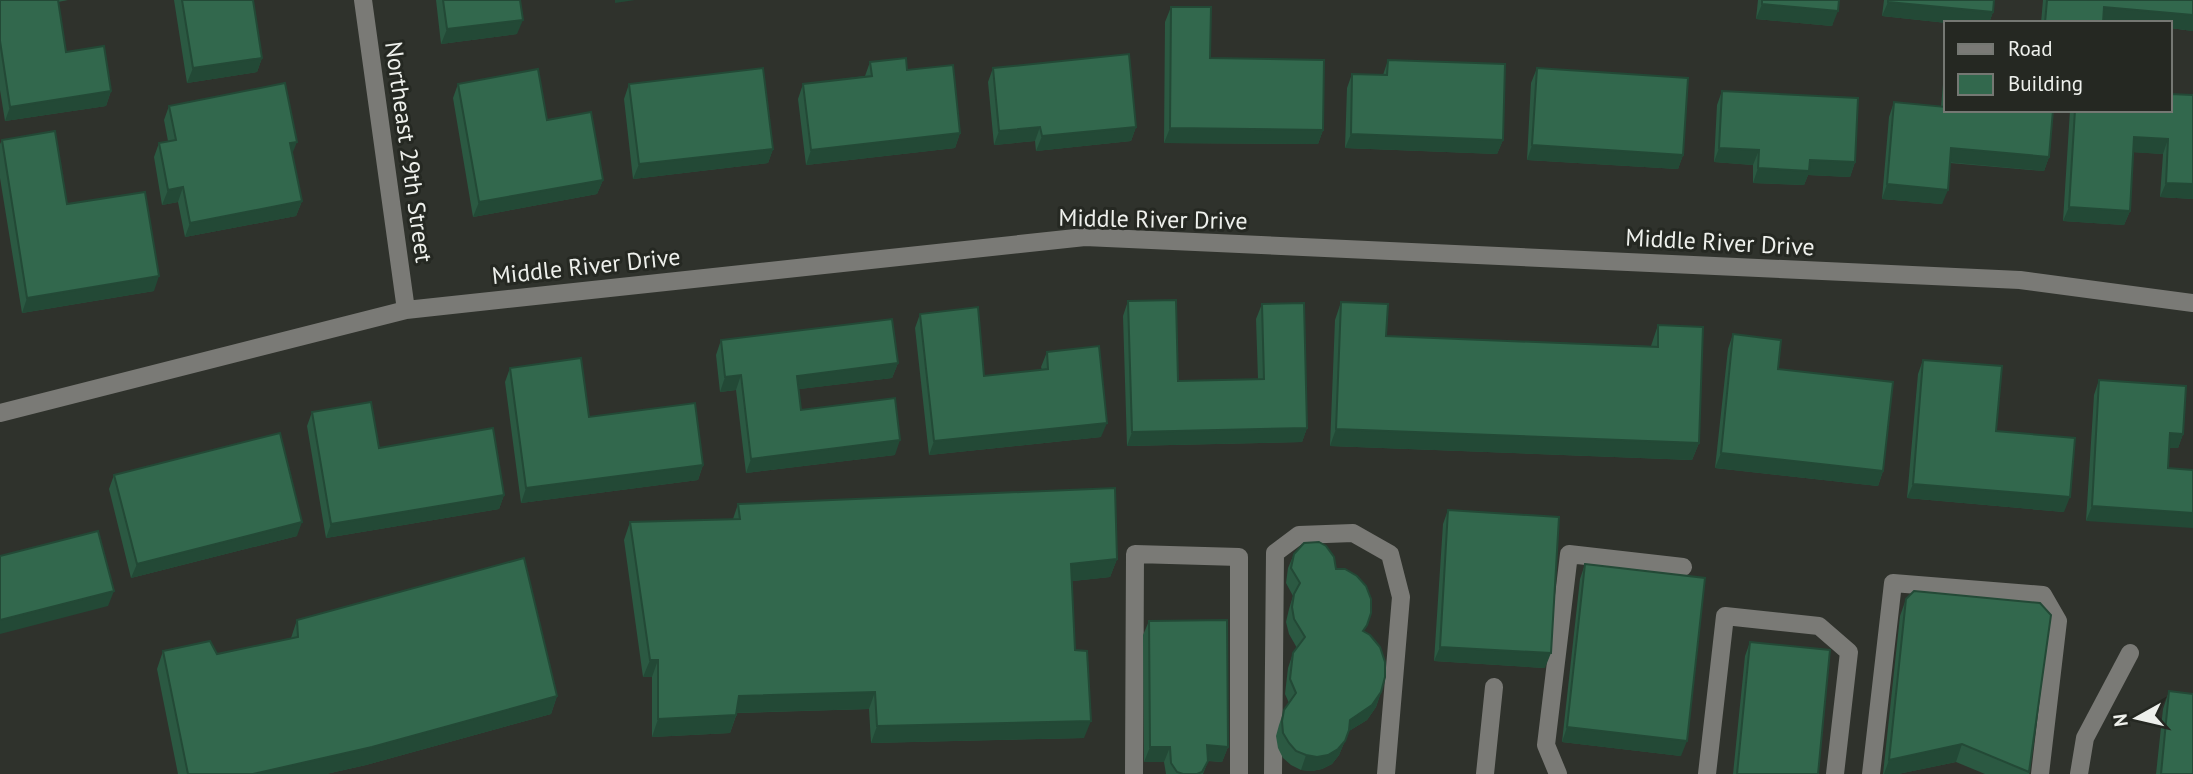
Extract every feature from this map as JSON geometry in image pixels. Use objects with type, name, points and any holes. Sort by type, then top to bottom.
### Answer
[{"type":"street","name":"Northeast 29th Street","points":[[363,0],[406,310]]},
{"type":"street","name":"Middle River Drive","points":[[0,413],[406,310],[1085,237],[2020,280],[2193,303]]},
{"type":"street","points":[[1273,774],[1275,553],[1299,535],[1353,533],[1390,554],[1401,597],[1386,774]]},
{"type":"street","points":[[1133,774],[1135,554],[1239,557],[1239,774]]},
{"type":"street","points":[[1558,774],[1546,745],[1569,554],[1683,567]]},
{"type":"street","points":[[1871,774],[1893,583],[2043,595],[2058,621],[2040,774]]},
{"type":"street","points":[[1707,774],[1725,616],[1819,626],[1849,652],[1835,774]]},
{"type":"street","points":[[2079,774],[2085,738],[2130,653]]},
{"type":"street","points":[[1485,774],[1494,687]]},
{"type":"building","points":[[0,0],[58,0],[66,52],[104,46],[111,91],[10,107],[0,41]]},
{"type":"building","points":[[182,0],[253,0],[262,58],[193,68]]},
{"type":"building","points":[[443,0],[520,0],[523,20],[447,29]]},
{"type":"building","points":[[1762,0],[1839,0],[1838,11],[1762,4]]},
{"type":"building","points":[[1888,0],[1994,0],[1993,12]]},
{"type":"building","points":[[2047,0],[2193,0],[2193,15],[2104,7],[2103,21],[2045,21]]},
{"type":"building","points":[[1171,7],[1211,7],[1210,58],[1324,60],[1323,130],[1170,128]]},
{"type":"building","points":[[1129,54],[1136,127],[1042,136],[1040,127],[999,131],[993,68]]},
{"type":"building","points":[[906,58],[907,70],[953,65],[960,133],[811,150],[803,84],[872,76],[870,62]]},
{"type":"building","points":[[1388,60],[1505,64],[1503,140],[1351,134],[1352,74],[1387,75]]},
{"type":"building","points":[[763,68],[773,149],[639,164],[629,84]]},
{"type":"building","points":[[1537,68],[1688,78],[1683,155],[1532,145]]},
{"type":"building","points":[[538,69],[547,120],[591,112],[603,180],[479,202],[458,84]]},
{"type":"building","points":[[285,83],[297,142],[290,143],[302,201],[190,223],[183,187],[168,190],[159,143],[176,140],[169,106]]},
{"type":"building","points":[[1722,91],[1858,98],[1855,162],[1810,160],[1809,171],[1758,168],[1759,150],[1719,148]]},
{"type":"building","points":[[2172,94],[2193,95],[2193,184],[2166,183],[2168,139],[2134,137],[2130,211],[2069,207],[2075,112],[2172,112]]},
{"type":"building","points":[[1894,102],[1944,107],[1944,112],[2053,112],[2049,157],[1951,148],[1948,190],[1887,184]]},
{"type":"building","points":[[55,131],[67,204],[145,192],[159,276],[27,298],[2,140]]},
{"type":"building","points":[[1176,300],[1178,381],[1264,379],[1262,304],[1304,303],[1307,428],[1132,432],[1128,301]]},
{"type":"building","points":[[1341,302],[1388,304],[1386,336],[1658,347],[1658,325],[1703,327],[1699,443],[1336,429]]},
{"type":"building","points":[[978,307],[984,376],[1048,369],[1047,352],[1099,346],[1107,423],[934,441],[920,314]]},
{"type":"building","points":[[892,319],[898,363],[797,376],[801,410],[895,398],[900,440],[751,459],[741,375],[725,377],[721,340]]},
{"type":"building","points":[[1733,334],[1781,340],[1778,369],[1893,382],[1883,471],[1721,453]]},
{"type":"building","points":[[581,358],[589,417],[695,403],[703,465],[526,488],[510,368]]},
{"type":"building","points":[[1923,360],[2002,366],[1996,431],[2075,438],[2070,497],[1913,484]]},
{"type":"building","points":[[2099,380],[2186,386],[2183,434],[2170,433],[2168,468],[2193,470],[2193,513],[2092,506]]},
{"type":"building","points":[[371,402],[379,448],[493,428],[504,495],[331,524],[312,412]]},
{"type":"building","points":[[280,433],[302,522],[137,564],[114,475]]},
{"type":"building","points":[[1115,488],[1117,559],[1071,564],[1075,650],[1087,651],[1091,721],[877,726],[875,692],[739,696],[736,715],[658,719],[658,660],[650,660],[630,522],[740,519],[738,504]]},
{"type":"building","points":[[1448,510],[1559,517],[1551,653],[1440,647]]},
{"type":"building","points":[[98,531],[114,591],[0,620],[0,556]]},
{"type":"building","points":[[1319,542],[1326,546],[1334,557],[1336,569],[1345,569],[1357,576],[1366,586],[1371,599],[1371,613],[1363,631],[1380,647],[1385,662],[1385,677],[1381,692],[1372,705],[1350,720],[1345,741],[1328,755],[1317,757],[1296,751],[1283,733],[1282,721],[1284,710],[1296,693],[1290,679],[1293,653],[1305,637],[1294,619],[1294,594],[1300,583],[1291,568],[1294,554],[1304,543]]},
{"type":"building","points":[[524,558],[557,696],[372,747],[253,774],[188,774],[163,651],[210,641],[217,654],[298,637],[297,620]]},
{"type":"building","points":[[1585,564],[1705,578],[1687,741],[1567,727]]},
{"type":"building","points":[[1914,591],[2040,603],[2051,615],[2029,772],[1962,744],[1889,760],[1906,599]]},
{"type":"building","points":[[1227,620],[1228,747],[1207,745],[1208,761],[1202,772],[1183,774],[1177,772],[1171,763],[1170,747],[1150,747],[1149,621]]},
{"type":"building","points":[[1750,642],[1830,650],[1818,774],[1737,774]]},
{"type":"building","points":[[2169,691],[2193,694],[2193,774],[2161,774]]}]
